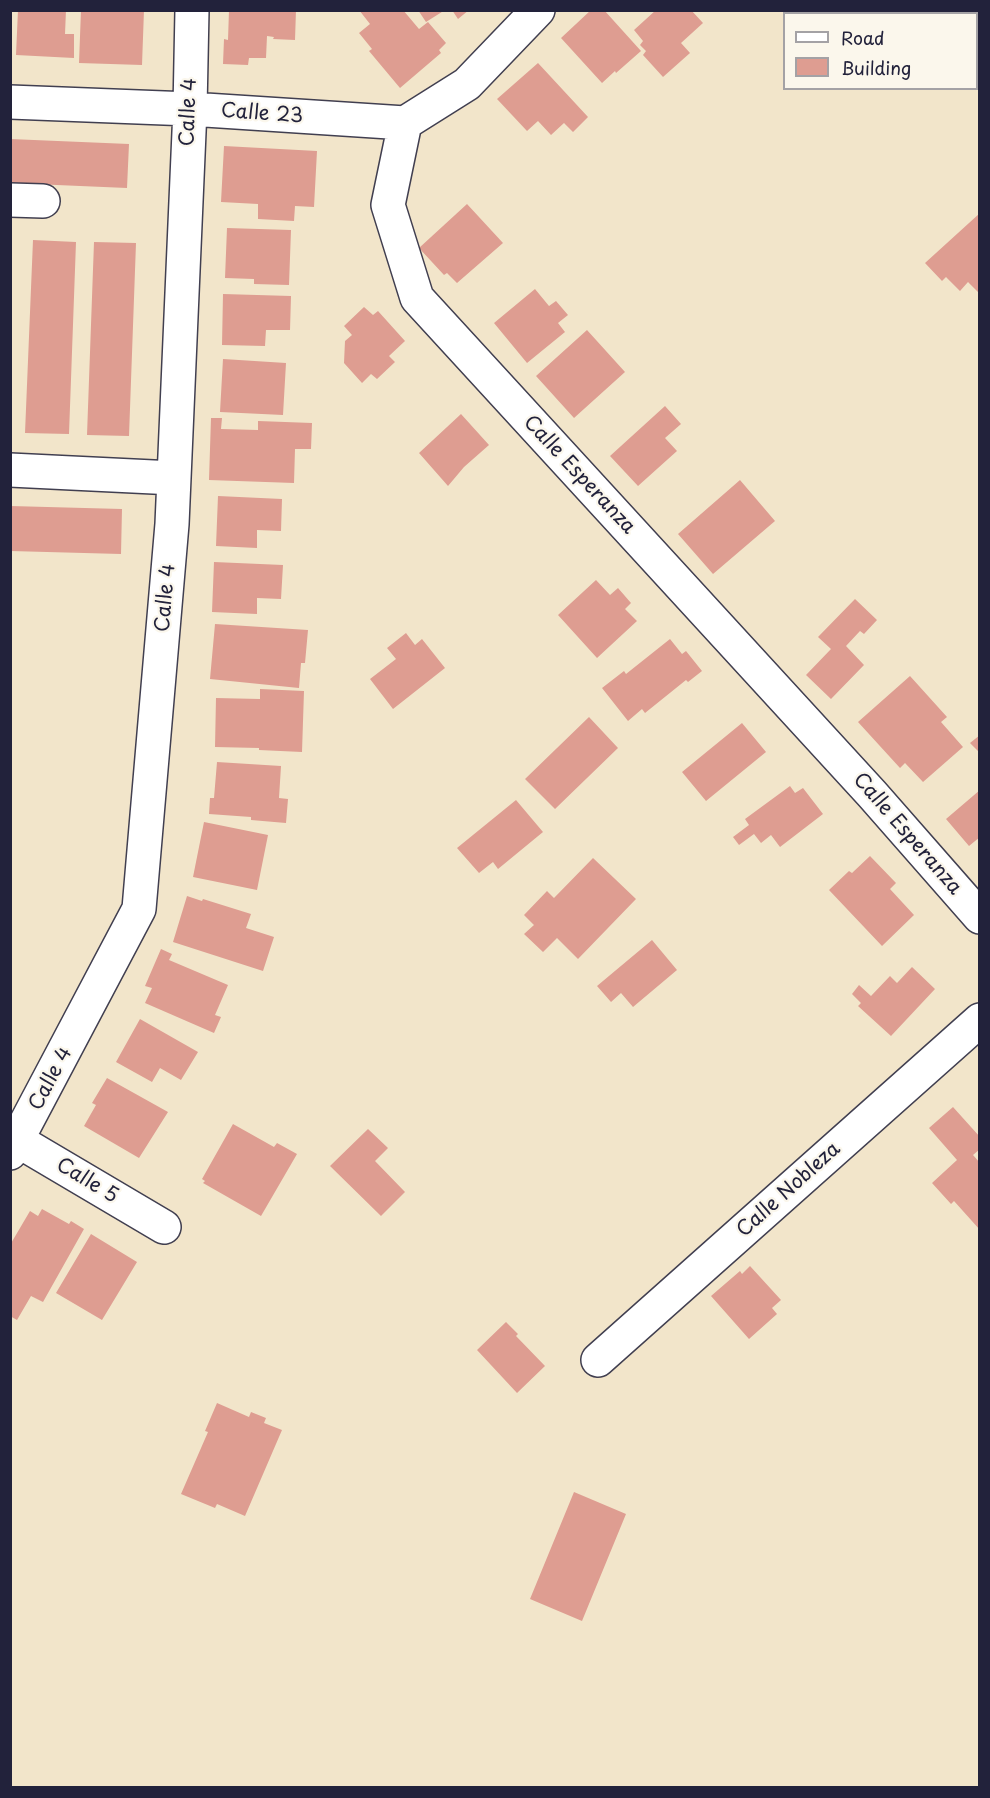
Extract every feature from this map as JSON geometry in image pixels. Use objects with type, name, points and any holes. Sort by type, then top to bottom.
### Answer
[{"type":"street","name":"Calle 4","points":[[13,1143],[139,909],[174,478],[190,109],[192,10]]},
{"type":"street","points":[[405,123],[467,84],[538,10]]},
{"type":"street","name":"Calle 23","points":[[10,102],[190,109],[405,123]]},
{"type":"street","name":"Calle Esperanza","points":[[405,123],[388,205],[417,298],[872,794],[980,917]]},
{"type":"street","points":[[10,200],[43,201]]},
{"type":"street","points":[[10,470],[174,478]]},
{"type":"street","name":"Calle Nobleza","points":[[598,1360],[980,1020]]},
{"type":"street","name":"Calle 5","points":[[13,1143],[164,1227]]},
{"type":"building","points":[[18,10],[66,10],[65,34],[74,34],[74,58],[16,55]]},
{"type":"building","points":[[81,10],[144,10],[142,65],[79,63]]},
{"type":"building","points":[[229,10],[296,10],[295,40],[273,39],[274,37],[267,36],[266,58],[249,58],[248,65],[223,64],[224,39],[228,40]]},
{"type":"building","points":[[359,10],[403,10],[419,29],[428,22],[446,43],[439,50],[441,53],[400,88],[369,51],[372,49],[359,33],[370,24]]},
{"type":"building","points":[[418,10],[445,10],[426,22]]},
{"type":"building","points":[[452,10],[469,10],[458,19]]},
{"type":"building","points":[[591,10],[604,10],[641,51],[602,83],[561,38]]},
{"type":"building","points":[[656,10],[691,10],[703,23],[681,43],[690,53],[663,77],[643,55],[646,51],[640,45],[643,41],[634,30]]},
{"type":"building","points":[[538,63],[588,117],[573,132],[564,123],[551,135],[538,121],[527,131],[497,99]]},
{"type":"building","points":[[10,139],[129,144],[127,188],[10,183]]},
{"type":"building","points":[[224,146],[317,151],[314,207],[295,206],[294,221],[258,219],[258,204],[221,202]]},
{"type":"building","points":[[467,204],[503,243],[457,283],[447,273],[444,275],[419,248]]},
{"type":"building","points":[[980,213],[980,294],[968,282],[960,291],[946,277],[942,281],[925,263]]},
{"type":"building","points":[[227,228],[291,230],[289,285],[254,284],[254,279],[225,278]]},
{"type":"building","points":[[33,240],[76,242],[69,434],[25,433]]},
{"type":"building","points":[[94,242],[136,243],[129,436],[87,435]]},
{"type":"building","points":[[535,289],[549,306],[556,301],[568,315],[558,323],[565,332],[527,363],[494,323]]},
{"type":"building","points":[[223,294],[291,296],[290,330],[266,330],[265,346],[222,345]]},
{"type":"building","points":[[364,307],[373,315],[378,311],[405,341],[389,356],[395,362],[377,379],[371,374],[362,383],[344,363],[345,341],[352,335],[344,326]]},
{"type":"building","points":[[587,330],[625,372],[574,418],[536,376]]},
{"type":"building","points":[[223,359],[286,363],[283,415],[220,412]]},
{"type":"building","points":[[665,406],[681,424],[665,438],[677,451],[638,486],[610,456]]},
{"type":"building","points":[[461,414],[489,445],[464,467],[448,486],[419,453]]},
{"type":"building","points":[[211,418],[222,418],[221,429],[258,430],[258,421],[312,423],[311,449],[295,449],[294,483],[209,480]]},
{"type":"building","points":[[740,480],[775,521],[713,574],[678,534]]},
{"type":"building","points":[[218,496],[282,499],[281,531],[257,530],[257,548],[216,546]]},
{"type":"building","points":[[10,506],[122,509],[121,554],[10,551]]},
{"type":"building","points":[[214,562],[283,565],[281,599],[257,598],[257,614],[212,612]]},
{"type":"building","points":[[596,580],[610,595],[618,588],[631,603],[625,609],[637,621],[597,658],[558,615]]},
{"type":"building","points":[[855,599],[877,620],[864,634],[860,631],[846,646],[864,665],[831,699],[806,675],[831,649],[818,637]]},
{"type":"building","points":[[215,624],[308,630],[305,663],[301,663],[299,688],[210,679]]},
{"type":"building","points":[[406,633],[415,645],[422,639],[445,668],[393,709],[370,679],[396,659],[387,648]]},
{"type":"building","points":[[670,639],[682,654],[686,651],[702,671],[688,682],[686,680],[645,713],[642,709],[628,721],[602,688],[624,671],[626,674]]},
{"type":"building","points":[[910,676],[947,717],[941,722],[963,747],[923,782],[905,763],[900,768],[858,722]]},
{"type":"building","points":[[260,689],[304,691],[302,752],[215,747],[216,698],[260,699]]},
{"type":"building","points":[[589,717],[618,748],[555,809],[525,779]]},
{"type":"building","points":[[742,723],[766,752],[706,801],[682,772]]},
{"type":"building","points":[[980,735],[980,753],[970,743]]},
{"type":"building","points":[[217,762],[281,766],[279,798],[288,799],[286,823],[251,820],[251,817],[209,814],[210,798],[214,798]]},
{"type":"building","points":[[790,786],[795,793],[803,788],[823,814],[780,847],[771,835],[761,843],[754,834],[739,845],[733,837],[749,825],[745,819]]},
{"type":"building","points":[[980,790],[980,837],[969,846],[946,819]]},
{"type":"building","points":[[516,800],[543,832],[498,869],[493,862],[479,873],[457,848]]},
{"type":"building","points":[[204,822],[268,835],[257,890],[193,877]]},
{"type":"building","points":[[870,856],[896,883],[890,889],[914,915],[882,946],[829,890],[849,871],[852,873]]},
{"type":"building","points":[[593,858],[636,899],[578,959],[557,938],[543,952],[524,934],[534,925],[524,915],[547,891],[554,898]]},
{"type":"building","points":[[187,896],[251,914],[246,928],[274,937],[263,971],[173,942]]},
{"type":"building","points":[[652,940],[677,970],[633,1007],[621,993],[611,1002],[597,986]]},
{"type":"building","points":[[161,949],[172,954],[169,960],[228,985],[215,1015],[221,1017],[214,1033],[145,1003],[152,988],[145,986]]},
{"type":"building","points":[[912,967],[935,989],[891,1036],[858,1006],[861,1003],[852,994],[859,985],[871,996],[890,976],[897,983]]},
{"type":"building","points":[[140,1019],[198,1052],[181,1080],[160,1068],[152,1082],[116,1062]]},
{"type":"building","points":[[107,1078],[168,1112],[139,1158],[84,1126],[96,1105],[92,1103]]},
{"type":"building","points":[[953,1107],[980,1137],[980,1149],[973,1155],[980,1163],[980,1230],[954,1201],[951,1204],[932,1183],[957,1160],[929,1128]]},
{"type":"building","points":[[233,1124],[274,1147],[277,1143],[297,1154],[261,1216],[203,1183],[205,1181],[202,1179]]},
{"type":"building","points":[[368,1129],[388,1148],[375,1161],[405,1192],[381,1216],[330,1166]]},
{"type":"building","points":[[42,1209],[69,1224],[71,1221],[84,1229],[43,1302],[31,1296],[17,1320],[10,1316],[10,1245],[30,1211],[38,1216]]},
{"type":"building","points":[[91,1234],[137,1262],[102,1320],[56,1293]]},
{"type":"building","points":[[750,1266],[781,1300],[772,1308],[777,1314],[749,1339],[711,1296],[740,1271],[742,1274]]},
{"type":"building","points":[[506,1322],[518,1334],[516,1336],[545,1366],[517,1393],[477,1350]]},
{"type":"building","points":[[217,1403],[249,1417],[251,1412],[266,1418],[264,1423],[282,1430],[245,1516],[217,1504],[215,1508],[181,1494],[208,1432],[205,1431]]},
{"type":"building","points":[[574,1492],[626,1514],[582,1621],[530,1599]]}]
